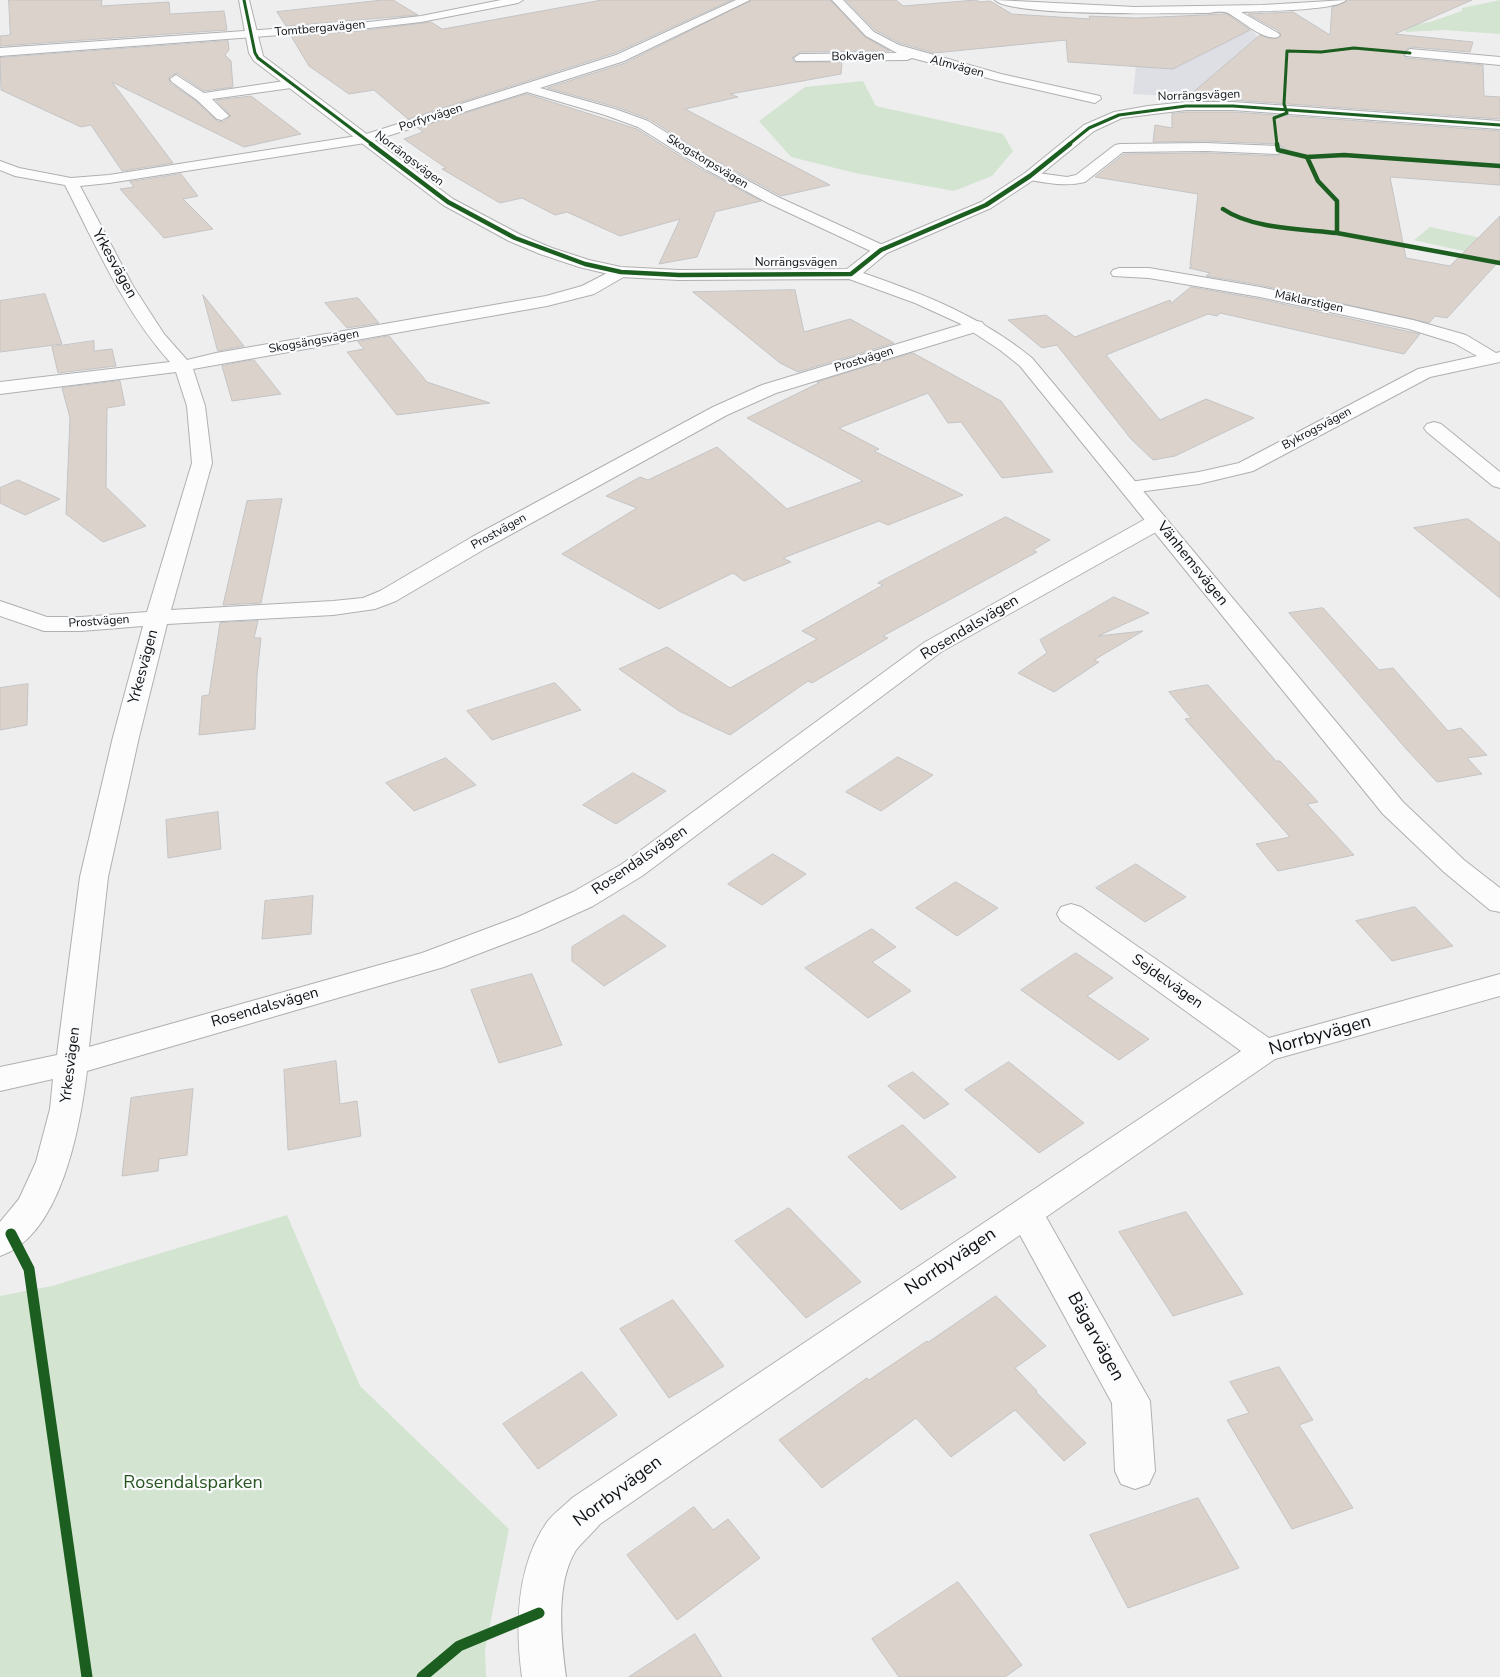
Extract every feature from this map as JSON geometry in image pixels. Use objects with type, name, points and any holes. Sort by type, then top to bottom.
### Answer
[{"type":"street","name":"Norrängsvägen","points":[[244,0],[254,53],[258,58],[448,202],[492,227],[565,258],[621,272],[679,275],[851,274],[881,250],[986,205],[1030,176],[1089,128],[1119,115],[1163,108],[1232,106],[1500,125]]},
{"type":"street","name":"Tomtbergavägen","points":[[0,52],[324,29],[422,19],[518,0]]},
{"type":"street","name":"Porfyrvägen","points":[[71,182],[109,179],[349,143],[364,139],[620,58],[745,0]]},
{"type":"street","name":"Almvägen","points":[[837,0],[870,34],[895,48],[999,77],[1095,99]]},
{"type":"street","points":[[1000,0],[1078,11],[1129,12],[1300,5],[1341,0]]},
{"type":"street","points":[[1229,8],[1257,27],[1274,35]]},
{"type":"street","points":[[1410,54],[1500,61]]},
{"type":"street","name":"Bokvägen","points":[[800,58],[916,55]]},
{"type":"street","points":[[176,79],[202,97],[222,116]]},
{"type":"street","points":[[202,97],[291,84]]},
{"type":"street","name":"Skogstorpsvägen","points":[[528,88],[610,112],[643,124],[705,163],[773,200],[881,250]]},
{"type":"street","points":[[1030,176],[1058,180],[1080,179],[1120,148],[1206,147],[1278,150]]},
{"type":"street","points":[[5,171],[71,182]]},
{"type":"street","name":"Yrkesvägen","points":[[0,1242],[11,1234],[33,1207],[53,1162],[66,1109],[94,877],[126,737],[202,464],[196,406],[184,366],[157,337],[124,286],[71,182]]},
{"type":"street","name":"Skogsängsvägen","points":[[0,388],[184,366],[216,358],[572,296],[606,282],[621,272]]},
{"type":"street","name":"Mäklarstigen","points":[[1119,273],[1149,273],[1260,292],[1413,325],[1460,339],[1496,357]]},
{"type":"street","name":"Vänhemsvägen","points":[[851,274],[940,306],[1003,342],[1026,362],[1393,808],[1454,866],[1500,903]]},
{"type":"street","name":"Prostvägen","points":[[0,608],[44,624],[81,624],[333,608],[367,604],[388,596],[480,542],[720,411],[769,389],[976,326]]},
{"type":"street","name":"Bykrogsvägen","points":[[1130,487],[1199,478],[1246,467],[1424,373],[1496,357]]},
{"type":"street","points":[[1434,428],[1500,482]]},
{"type":"street","name":"Rosendalsvägen","points":[[0,1079],[71,1064],[433,960],[528,924],[583,899],[632,870],[933,647],[1157,522]]},
{"type":"street","name":"Sejdelvägen","points":[[1071,914],[1264,1051]]},
{"type":"street","name":"Norrbyvägen","points":[[544,1677],[539,1613],[550,1559],[563,1535],[586,1511],[1264,1051],[1500,986]]},
{"type":"street","name":"Bägarvägen","points":[[1025,1212],[1131,1401],[1135,1471]]},
{"type":"shaded area","points":[[1189,24],[1249,27],[1268,48],[1266,101],[1133,94],[1140,28]]},
{"type":"green space","points":[[1500,0],[1500,34],[1443,30],[1406,32],[1402,26],[1430,22],[1462,11],[1462,8]]},
{"type":"green space","points":[[863,81],[876,106],[1003,134],[1013,151],[992,176],[954,191],[855,173],[791,157],[759,121],[805,87]]},
{"type":"green space","points":[[1430,227],[1500,242],[1486,256],[1414,240]]},
{"type":"green space","name":"Rosendalsparken","points":[[287,1215],[360,1386],[509,1529],[485,1650],[486,1677],[0,1677],[0,1296],[52,1286]]},
{"type":"building","points":[[9,0],[102,0],[101,6],[169,2],[170,14],[224,11],[227,30],[0,46],[0,36],[10,35]]},
{"type":"building","points":[[393,0],[418,15],[286,26],[277,12]]},
{"type":"building","points":[[602,0],[732,0],[615,53],[408,119],[374,90],[349,94],[309,66],[291,36],[360,31],[431,22],[442,29]]},
{"type":"building","points":[[752,0],[830,0],[865,37],[890,51],[800,52],[792,58],[794,62],[842,62],[841,74],[730,94],[738,97],[685,109],[830,185],[781,196],[711,158],[649,119],[616,107],[547,88],[625,63]]},
{"type":"building","points":[[846,0],[896,0],[903,6],[976,0],[980,2],[990,1],[1012,14],[1090,19],[1089,16],[1136,18],[1227,14],[1250,30],[1173,69],[1068,62],[1066,40],[934,53],[900,43],[875,30]]},
{"type":"building","points":[[1348,0],[1472,0],[1395,34],[1473,42],[1470,52],[1410,47],[1402,53],[1406,58],[1483,65],[1484,96],[1500,97],[1500,119],[1233,100],[1184,100],[1260,35],[1272,39],[1281,36],[1279,31],[1248,14],[1293,12],[1330,35],[1332,7]]},
{"type":"building","points":[[228,41],[229,50],[225,55],[231,61],[233,87],[204,91],[177,73],[169,77],[170,83],[196,101],[217,121],[223,122],[231,116],[216,100],[251,96],[301,134],[244,147],[112,82],[173,163],[122,171],[91,125],[81,127],[1,90],[0,58]]},
{"type":"building","points":[[527,94],[637,129],[699,168],[761,201],[714,212],[697,257],[659,264],[680,219],[620,236],[567,212],[555,215],[522,198],[500,203],[442,169],[446,168],[404,139],[423,132],[418,128]]},
{"type":"building","points":[[1186,112],[1233,112],[1500,131],[1500,185],[1390,177],[1406,258],[1450,266],[1500,216],[1500,260],[1447,318],[1435,316],[1429,323],[1260,285],[1206,276],[1210,273],[1189,268],[1192,265],[1190,265],[1198,194],[1095,177],[1124,154],[1206,153],[1278,156],[1287,149],[1278,144],[1206,141],[1153,142],[1155,125],[1172,128],[1172,114]]},
{"type":"building","points":[[181,174],[198,196],[183,199],[213,229],[164,238],[120,189],[134,187],[130,182]]},
{"type":"building","points":[[1191,287],[1260,299],[1420,334],[1404,354],[1220,313],[1217,316],[1208,314],[1106,355],[1160,420],[1206,399],[1254,418],[1175,456],[1153,460],[1131,439],[1057,345],[1042,348],[1008,320],[1046,315],[1075,337],[1170,300],[1171,303]]},
{"type":"building","points":[[795,290],[804,332],[850,319],[894,343],[798,372],[780,363],[693,292]]},
{"type":"building","points":[[45,294],[62,344],[0,352],[0,301]]},
{"type":"building","points":[[203,295],[244,346],[218,351]]},
{"type":"building","points":[[358,298],[379,323],[347,328],[325,303]]},
{"type":"building","points":[[389,336],[427,382],[490,403],[397,415],[347,352],[364,349],[358,342]]},
{"type":"building","points":[[94,341],[94,351],[112,349],[116,366],[58,373],[52,347]]},
{"type":"building","points":[[913,353],[1001,401],[1053,472],[1002,478],[961,422],[948,423],[928,393],[839,428],[879,449],[874,451],[963,495],[888,525],[879,521],[783,558],[791,562],[744,581],[733,573],[659,609],[562,554],[637,508],[606,496],[640,477],[648,480],[717,447],[787,509],[863,481],[747,418],[819,383],[817,382]]},
{"type":"building","points":[[254,360],[281,394],[232,401],[222,366]]},
{"type":"building","points":[[120,381],[125,405],[107,408],[106,487],[146,526],[103,542],[66,514],[70,418],[62,388]]},
{"type":"building","points":[[18,480],[60,499],[25,515],[0,503],[0,488]]},
{"type":"building","points":[[282,499],[261,603],[223,605],[247,501]]},
{"type":"building","points":[[1006,517],[1050,540],[1033,550],[1037,552],[883,636],[888,638],[812,683],[808,681],[730,735],[679,711],[619,669],[667,647],[730,688],[817,639],[802,631],[883,585],[878,583]]},
{"type":"building","points":[[1468,519],[1500,543],[1500,598],[1414,528]]},
{"type":"building","points":[[1114,597],[1149,613],[1098,636],[1143,631],[1094,660],[1099,662],[1054,692],[1018,673],[1047,653],[1040,640]]},
{"type":"building","points":[[1323,608],[1379,670],[1393,668],[1448,731],[1461,728],[1487,755],[1467,758],[1482,774],[1437,782],[1289,613]]},
{"type":"building","points":[[258,621],[254,638],[261,638],[255,729],[199,735],[202,696],[209,695],[220,623]]},
{"type":"building","points":[[555,683],[581,710],[492,740],[467,711]]},
{"type":"building","points":[[28,684],[27,725],[0,730],[0,688]]},
{"type":"building","points":[[1208,685],[1276,761],[1280,761],[1318,802],[1307,804],[1354,855],[1278,871],[1256,844],[1290,837],[1185,719],[1191,718],[1169,692]]},
{"type":"building","points":[[898,757],[933,775],[881,811],[846,792]]},
{"type":"building","points":[[446,758],[476,785],[414,811],[386,783]]},
{"type":"building","points":[[633,773],[666,791],[616,824],[583,805]]},
{"type":"building","points":[[218,812],[221,849],[168,858],[166,820]]},
{"type":"building","points":[[773,854],[806,874],[762,905],[728,884]]},
{"type":"building","points":[[1136,864],[1186,897],[1145,922],[1096,888]]},
{"type":"building","points":[[956,882],[998,908],[957,936],[916,908]]},
{"type":"building","points":[[313,896],[311,934],[262,939],[265,901]]},
{"type":"building","points":[[1415,907],[1453,946],[1392,961],[1356,921]]},
{"type":"building","points":[[624,915],[666,946],[604,986],[572,961],[572,947]]},
{"type":"building","points":[[872,929],[896,947],[872,962],[911,991],[868,1018],[805,968]]},
{"type":"building","points":[[1076,953],[1113,978],[1087,996],[1149,1039],[1119,1060],[1021,990]]},
{"type":"building","points":[[532,974],[562,1045],[499,1063],[471,990]]},
{"type":"building","points":[[336,1061],[340,1104],[357,1101],[361,1136],[288,1150],[284,1070]]},
{"type":"building","points":[[1009,1062],[1084,1123],[1039,1153],[965,1090]]},
{"type":"building","points":[[913,1072],[949,1104],[924,1119],[888,1086]]},
{"type":"building","points":[[193,1089],[187,1155],[159,1159],[158,1171],[122,1176],[131,1098]]},
{"type":"building","points":[[903,1125],[956,1177],[901,1210],[848,1157]]},
{"type":"building","points":[[789,1208],[861,1282],[806,1318],[735,1241]]},
{"type":"building","points":[[1186,1212],[1243,1294],[1173,1316],[1119,1232]]},
{"type":"building","points":[[996,1296],[1046,1346],[1015,1368],[1086,1443],[1064,1461],[1015,1410],[951,1457],[916,1418],[822,1488],[779,1440],[867,1378],[869,1380]]},
{"type":"building","points":[[673,1300],[724,1366],[669,1398],[620,1329]]},
{"type":"building","points":[[1279,1367],[1313,1420],[1299,1425],[1353,1508],[1292,1529],[1227,1420],[1249,1413],[1230,1382]]},
{"type":"building","points":[[582,1372],[617,1415],[538,1469],[503,1424]]},
{"type":"building","points":[[1198,1498],[1239,1568],[1128,1608],[1090,1535]]},
{"type":"building","points":[[694,1507],[713,1530],[728,1519],[760,1558],[677,1620],[627,1555]]},
{"type":"building","points":[[958,1582],[1022,1665],[1005,1677],[899,1677],[872,1639]]},
{"type":"building","points":[[695,1634],[722,1677],[629,1677]]},
{"type":"cycle path","points":[[244,0],[255,53],[258,58],[448,202],[515,238],[546,251],[585,264],[621,272],[679,275],[851,274],[881,250],[986,205],[1030,176],[1089,128],[1119,115],[1148,110],[1186,106],[1233,106],[1500,125]]},
{"type":"cycle path","points":[[1410,53],[1354,48],[1321,52],[1287,51],[1284,104],[1287,113],[1274,118],[1278,150],[1307,157],[1318,181],[1337,201],[1337,233],[1500,263]]},
{"type":"cycle path","points":[[1307,157],[1344,155],[1500,166]]},
{"type":"cycle path","points":[[1223,209],[1231,215],[1259,223],[1337,233]]},
{"type":"cycle path","points":[[11,1234],[29,1269],[87,1677]]},
{"type":"cycle path","points":[[422,1677],[459,1646],[539,1613]]}]
